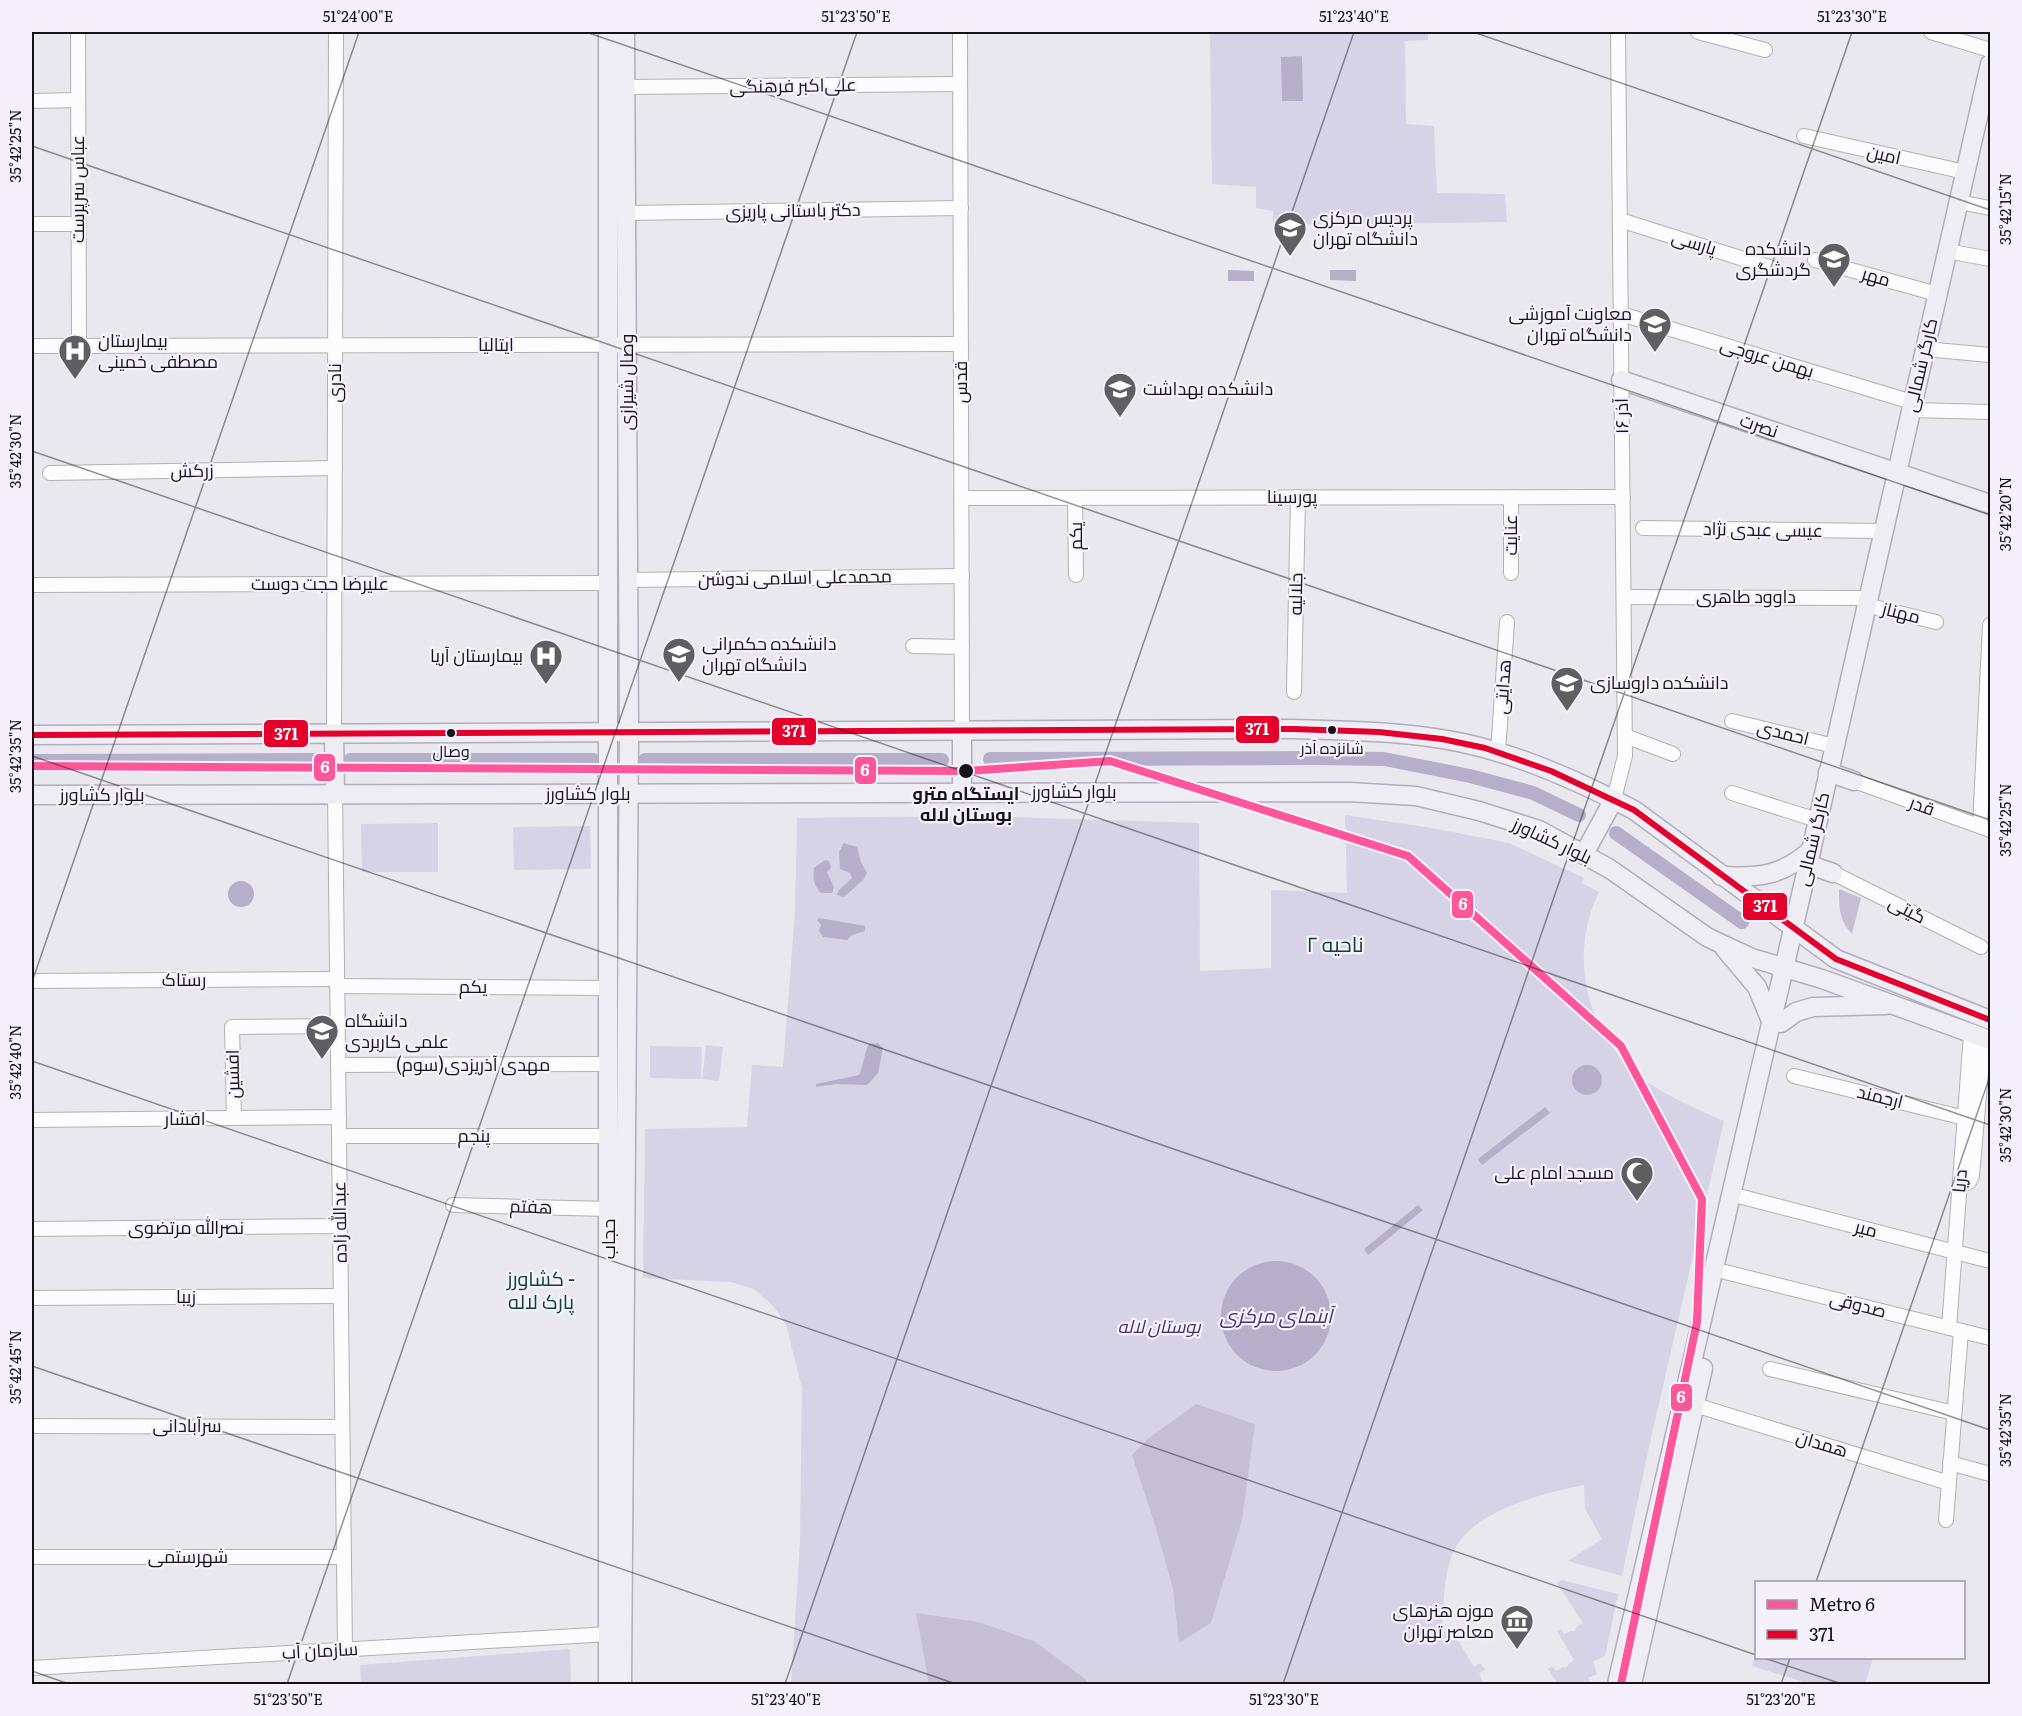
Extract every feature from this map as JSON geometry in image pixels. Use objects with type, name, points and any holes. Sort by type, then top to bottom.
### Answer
[{"type":"main road","name":"وصال شیرازی","points":[[608,32],[616,87],[617,213],[627,345],[628,794]]},
{"type":"main road","name":"وصال شیرازی","points":[[616,87],[625,32]]},
{"type":"main road","name":"کارگر شمالی","points":[[1689,1403],[1788,968],[1792,929],[1990,64]]},
{"type":"main road","name":"وصال شیرازی","points":[[609,793],[608,345],[617,213]]},
{"type":"main road","name":"نصرت","points":[[1622,380],[1990,504]]},
{"type":"main road","points":[[32,735],[1343,731],[1429,737],[1462,742],[1526,761],[1634,810],[1792,929],[1836,959],[1990,1020]]},
{"type":"main road","points":[[962,732],[962,793]]},
{"type":"main road","points":[[334,734],[335,794]]},
{"type":"main road","points":[[1828,772],[1854,781]]},
{"type":"main road","name":"حجاب","points":[[609,793],[609,876],[618,988]]},
{"type":"main road","name":"بلوار کشاورز","points":[[32,795],[1388,793],[1439,801],[1539,830],[1610,869],[1719,944],[1752,958],[1896,1005],[1982,1037]]},
{"type":"main road","name":"حجاب","points":[[622,1684],[616,1634],[617,1064],[618,988],[628,876],[628,794]]},
{"type":"main road","points":[[1584,854],[1614,800]]},
{"type":"main road","points":[[1721,876],[1747,878],[1761,876],[1778,872],[1809,857],[1833,873]]},
{"type":"main road","points":[[609,876],[628,876]]},
{"type":"main road","points":[[1719,944],[1752,980],[1776,1022],[1813,1007],[1896,1005]]},
{"type":"main road","name":"حجاب","points":[[617,1064],[609,1136],[609,1209],[617,1247]]},
{"type":"main road","points":[[1617,1684],[1689,1403]]},
{"type":"main road","points":[[1632,1684],[1689,1403]]},
{"type":"main road","name":"حجاب","points":[[608,1684],[616,1634]]},
{"type":"street","name":"عباس سرپرست","points":[[78,32],[79,346]]},
{"type":"street","name":"نادری","points":[[334,734],[336,32]]},
{"type":"street","name":"قدس","points":[[960,32],[962,732]]},
{"type":"street","name":"۱۶ آذر","points":[[1614,800],[1624,762],[1625,736],[1618,32]]},
{"type":"street","points":[[1698,32],[1765,50]]},
{"type":"street","points":[[1931,32],[1990,50]]},
{"type":"street","name":"علی‌اکبر فرهنگی","points":[[616,87],[960,84]]},
{"type":"street","points":[[32,101],[78,100]]},
{"type":"street","name":"امین","points":[[1804,136],[1965,172]]},
{"type":"street","points":[[1959,202],[1990,208]]},
{"type":"street","name":"دکتر باستانی پاریزی","points":[[617,213],[961,208]]},
{"type":"street","name":"پارسی","points":[[1620,220],[1769,267]]},
{"type":"street","points":[[32,224],[78,224]]},
{"type":"street","points":[[1947,251],[1990,259]]},
{"type":"street","name":"مهر","points":[[1815,260],[1937,294]]},
{"type":"street","name":"بهمن عروجی","points":[[1621,314],[1911,406],[1990,412]]},
{"type":"street","name":"ایتالیا","points":[[32,346],[961,344]]},
{"type":"street","points":[[1924,349],[1990,355]]},
{"type":"street","name":"زرکش","points":[[50,473],[335,468]]},
{"type":"street","name":"جلالیه","points":[[1294,692],[1298,497]]},
{"type":"street","name":"عنایت","points":[[1511,497],[1511,573]]},
{"type":"street","name":"پورسینا","points":[[962,498],[1623,497]]},
{"type":"street","name":"یکم","points":[[1075,498],[1076,574]]},
{"type":"street","name":"عیسی عبدی نژاد","points":[[1643,528],[1883,531]]},
{"type":"street","name":"محمدعلی اسلامی ندوشن","points":[[628,580],[962,576]]},
{"type":"street","name":"علیرضا حجت دوست","points":[[32,585],[608,583]]},
{"type":"street","name":"داوود طاهری","points":[[1624,597],[1867,601]]},
{"type":"street","name":"مهناز","points":[[1867,601],[1936,622]]},
{"type":"street","name":"هدایتی","points":[[1498,752],[1508,622]]},
{"type":"street","points":[[1985,828],[1990,626]]},
{"type":"street","points":[[913,646],[962,647]]},
{"type":"street","name":"احمدی","points":[[1732,721],[1834,746]]},
{"type":"street","points":[[1625,736],[1673,754]]},
{"type":"street","name":"قدر","points":[[1854,781],[1985,828]]},
{"type":"street","points":[[1732,793],[1817,820]]},
{"type":"street","name":"عبدالله زاده","points":[[335,794],[345,1650]]},
{"type":"street","name":"گیتی","points":[[1833,873],[1981,947]]},
{"type":"street","name":"رستاک","points":[[32,981],[337,982]]},
{"type":"street","name":"یکم","points":[[337,982],[618,988]]},
{"type":"street","name":"افشین","points":[[234,1118],[232,1027],[338,1026]]},
{"type":"street","name":"دریا","points":[[1946,1520],[1954,1413],[1955,1252],[1960,1186],[1982,1037]]},
{"type":"street","name":"مهدی آذریزدی(سوم)","points":[[338,1065],[617,1064]]},
{"type":"street","name":"ارجمند","points":[[1794,1076],[1971,1120]]},
{"type":"street","name":"افشار","points":[[32,1120],[339,1118]]},
{"type":"street","name":"پنجم","points":[[339,1136],[609,1136]]},
{"type":"street","name":"میر","points":[[1736,1196],[1990,1261]]},
{"type":"street","name":"هفتم","points":[[453,1205],[609,1209]]},
{"type":"street","name":"نصرالله مرتضوی","points":[[32,1229],[340,1226]]},
{"type":"street","name":"صدوقی","points":[[1719,1270],[1990,1338]]},
{"type":"street","name":"زیبا","points":[[32,1298],[341,1296]]},
{"type":"street","points":[[1770,1369],[1954,1413]]},
{"type":"street","name":"همدان","points":[[1689,1403],[1949,1483]]},
{"type":"street","name":"سرآبادانی","points":[[32,1426],[342,1426]]},
{"type":"street","points":[[1950,1463],[1990,1474]]},
{"type":"street","name":"شهرستمی","points":[[32,1557],[344,1557]]},
{"type":"street","name":"سازمان آب","points":[[32,1668],[616,1634]]},
{"type":"green space","points":[[1428,32],[1428,40],[1405,41],[1406,124],[1434,126],[1437,193],[1505,194],[1507,222],[1273,225],[1273,211],[1256,208],[1256,187],[1212,184],[1210,33]]},
{"type":"green space","name":"بوستان لاله","points":[[1345,815],[1432,828],[1509,843],[1584,878],[1582,883],[1599,892],[1589,917],[1584,969],[1588,995],[1609,1043],[1646,1081],[1674,1098],[1724,1121],[1649,1447],[1622,1576],[1568,1561],[1602,1539],[1585,1509],[1584,1485],[1529,1499],[1491,1515],[1462,1538],[1453,1553],[1446,1581],[1442,1630],[1456,1637],[1474,1667],[1480,1663],[1485,1669],[1479,1674],[1484,1684],[791,1684],[800,1541],[802,1388],[786,1325],[768,1301],[753,1289],[731,1282],[643,1278],[645,1129],[747,1127],[752,1065],[783,1067],[795,912],[797,818],[976,816],[1199,823],[1200,971],[1271,968],[1271,890],[1347,893]]},
{"type":"green space","points":[[438,823],[438,872],[362,872],[361,824]]},
{"type":"green space","points":[[590,826],[591,869],[514,870],[513,827]]},
{"type":"green space","points":[[706,1045],[723,1047],[719,1081],[702,1079]]},
{"type":"green space","points":[[650,1046],[702,1047],[701,1079],[650,1078]]},
{"type":"green space","points":[[1562,1580],[1618,1594],[1605,1656],[1593,1662],[1597,1674],[1588,1678],[1591,1684],[1558,1684],[1548,1669],[1552,1666],[1556,1671],[1563,1667],[1566,1668],[1574,1660],[1557,1631],[1561,1629],[1564,1634],[1575,1631],[1577,1626],[1583,1623],[1557,1583]]},
{"type":"green space","points":[[570,1649],[571,1684],[361,1684],[360,1665]]},
{"type":"green space","points":[[1755,1656],[1755,1659],[1873,1659],[1865,1684],[1810,1684],[1752,1666]]},
{"type":"shaded area","points":[[1839,889],[1861,898],[1852,934],[1842,919]]},
{"type":"shaded area","points":[[1196,1404],[1255,1424],[1242,1520],[1211,1623],[1179,1643],[1173,1589],[1132,1455],[1149,1438]]},
{"type":"shaded area","points":[[916,1613],[978,1622],[1034,1641],[1089,1684],[929,1684]]},
{"type":"water","points":[[1302,56],[1303,101],[1282,101],[1281,57]]},
{"type":"water","points":[[1228,270],[1254,271],[1254,281],[1228,281]]},
{"type":"water","points":[[1330,270],[1356,270],[1356,281],[1330,280]]},
{"type":"water","points":[[844,843],[857,847],[867,873],[864,879],[844,897],[837,895],[838,891],[852,878],[850,873],[840,869],[839,852]]},
{"type":"water","points":[[825,860],[829,861],[831,868],[827,872],[834,887],[832,893],[821,893],[814,881],[814,868]]},
{"type":"water","points":[[241,881],[250,885],[254,894],[250,903],[241,907],[232,903],[228,894],[232,885]]},
{"type":"water","points":[[819,918],[865,926],[865,931],[852,935],[847,940],[823,937],[819,931],[821,925],[817,920]]},
{"type":"water","points":[[878,1043],[883,1048],[878,1073],[867,1085],[836,1084],[816,1087],[816,1084],[859,1075],[869,1044]]},
{"type":"water","points":[[1587,1065],[1598,1069],[1602,1080],[1598,1091],[1587,1095],[1576,1091],[1572,1080],[1576,1069]]},
{"type":"water","points":[[1545,1107],[1550,1113],[1482,1165],[1478,1159]]},
{"type":"water","points":[[1418,1205],[1423,1210],[1368,1255],[1364,1249]]},
{"type":"water","name":"آبنمای مرکزی","points":[[1276,1261],[1297,1265],[1315,1277],[1327,1295],[1331,1316],[1327,1337],[1315,1355],[1297,1367],[1276,1371],[1255,1367],[1237,1355],[1225,1337],[1221,1316],[1225,1295],[1237,1277],[1255,1265]]},
{"type":"waterway","points":[[990,759],[1384,759],[1470,776],[1533,793],[1579,815]]},
{"type":"waterway","points":[[32,761],[314,760]]},
{"type":"waterway","points":[[350,760],[593,760]]},
{"type":"waterway","points":[[645,760],[942,760]]},
{"type":"waterway","points":[[1616,833],[1742,922]]},
{"type":"metro line","name":"6","points":[[32,766],[966,771],[1110,761],[1408,856],[1621,1046],[1702,1199],[1697,1322],[1621,1684]]},
{"type":"transit line","name":"371","points":[[32,735],[1294,729],[1379,732],[1442,739],[1485,748],[1551,771],[1634,810],[1836,959],[1990,1020]]},
{"type":"place","name":"پردیس مرکزی دانشگاه‌ تهران","points":[[1290,257]]},
{"type":"place","name":"دانشکده گردشگری","points":[[1834,288]]},
{"type":"place","name":"معاونت آموزشی دانشگاه تهران","points":[[1655,353]]},
{"type":"place","name":"بیمارستان مصطفی خمینی","points":[[75,380]]},
{"type":"place","name":"دانشکده بهداشت","points":[[1120,418]]},
{"type":"place","name":"دانشکده حکمرانی دانشگاه تهران","points":[[679,683]]},
{"type":"place","name":"بیمارستان آریا","points":[[546,685]]},
{"type":"place","name":"دانشکده داروسازی","points":[[1567,712]]},
{"type":"place","name":"شانزده آذر","points":[[1332,730]]},
{"type":"place","name":"وصال","points":[[451,733]]},
{"type":"place","name":"ایستگاه مترو بوستان لاله","points":[[966,771]]},
{"type":"place","name":"دانشگاه علمی کاربردی","points":[[322,1060]]},
{"type":"place","name":"مسجد امام علی","points":[[1637,1202]]},
{"type":"place","name":"موزه هنرهای معاصر تهران","points":[[1517,1650]]},
{"type":"district","name":"ناحیه ۲","points":[[1335,945]]},
{"type":"district","name":"کشاورز - پارک لاله","points":[[541,1290]]}]
